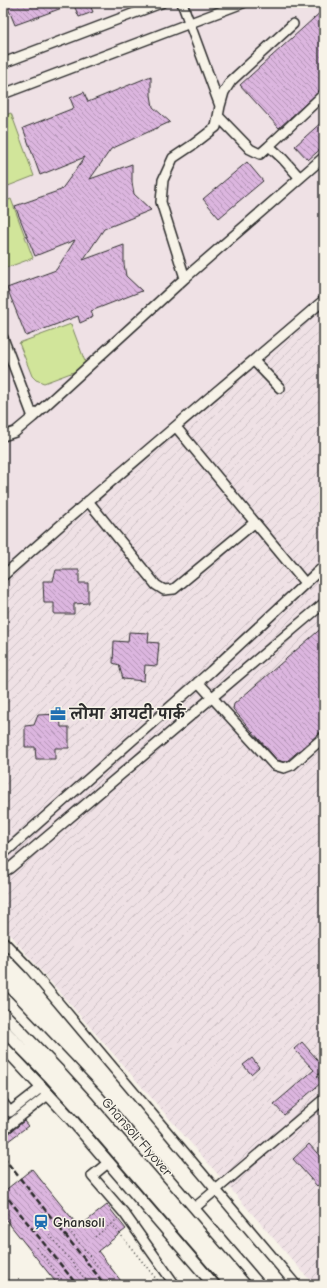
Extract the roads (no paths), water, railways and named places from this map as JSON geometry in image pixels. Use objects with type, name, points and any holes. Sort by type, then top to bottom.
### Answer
[{"type":"main road","points":[[3,997],[97,1096],[259,1285]]},
{"type":"main road","name":"Ghansoli Flyover","points":[[3,1013],[89,1104],[245,1285]]},
{"type":"main road","name":"Ghansoli Flyover","points":[[3,1028],[51,1078],[231,1285]]},
{"type":"main road","points":[[5,1053],[46,1090],[214,1285]]},
{"type":"street","points":[[3,63],[161,3]]},
{"type":"street","points":[[182,3],[220,106]]},
{"type":"street","points":[[3,94],[243,3]]},
{"type":"street","points":[[185,278],[161,202],[163,180],[173,158],[216,127],[224,92],[231,80],[293,24]]},
{"type":"street","points":[[218,116],[250,149],[260,154],[324,94]]},
{"type":"street","points":[[269,146],[300,178]]},
{"type":"street","points":[[3,436],[15,432],[33,417],[185,278],[324,158]]},
{"type":"street","points":[[3,576],[88,500],[254,361],[324,300]]},
{"type":"street","points":[[3,338],[33,417]]},
{"type":"street","points":[[254,361],[280,388]]},
{"type":"street","points":[[176,427],[305,583]]},
{"type":"street","points":[[88,500],[156,585],[164,590],[174,589],[254,523]]},
{"type":"street","points":[[3,854],[198,682],[324,566]]},
{"type":"street","points":[[3,872],[15,864],[324,603]]},
{"type":"street","points":[[198,682],[274,765],[284,768],[292,765],[324,736]]},
{"type":"street","points":[[3,941],[30,969],[296,1285]]},
{"type":"street","points":[[3,1103],[10,1112],[46,1090]]},
{"type":"street","points":[[3,1130],[46,1090]]},
{"type":"street","points":[[167,1231],[324,1098]]},
{"type":"street","points":[[109,1162],[92,1176],[124,1214],[175,1285]]},
{"type":"railway","points":[[3,1157],[105,1285]]},
{"type":"railway","points":[[3,1192],[77,1285]]},
{"type":"place","name":"लोमा आयटी पार्क","points":[[58,714]]},
{"type":"place","name":"Ghansoli","points":[[41,1222]]}]
